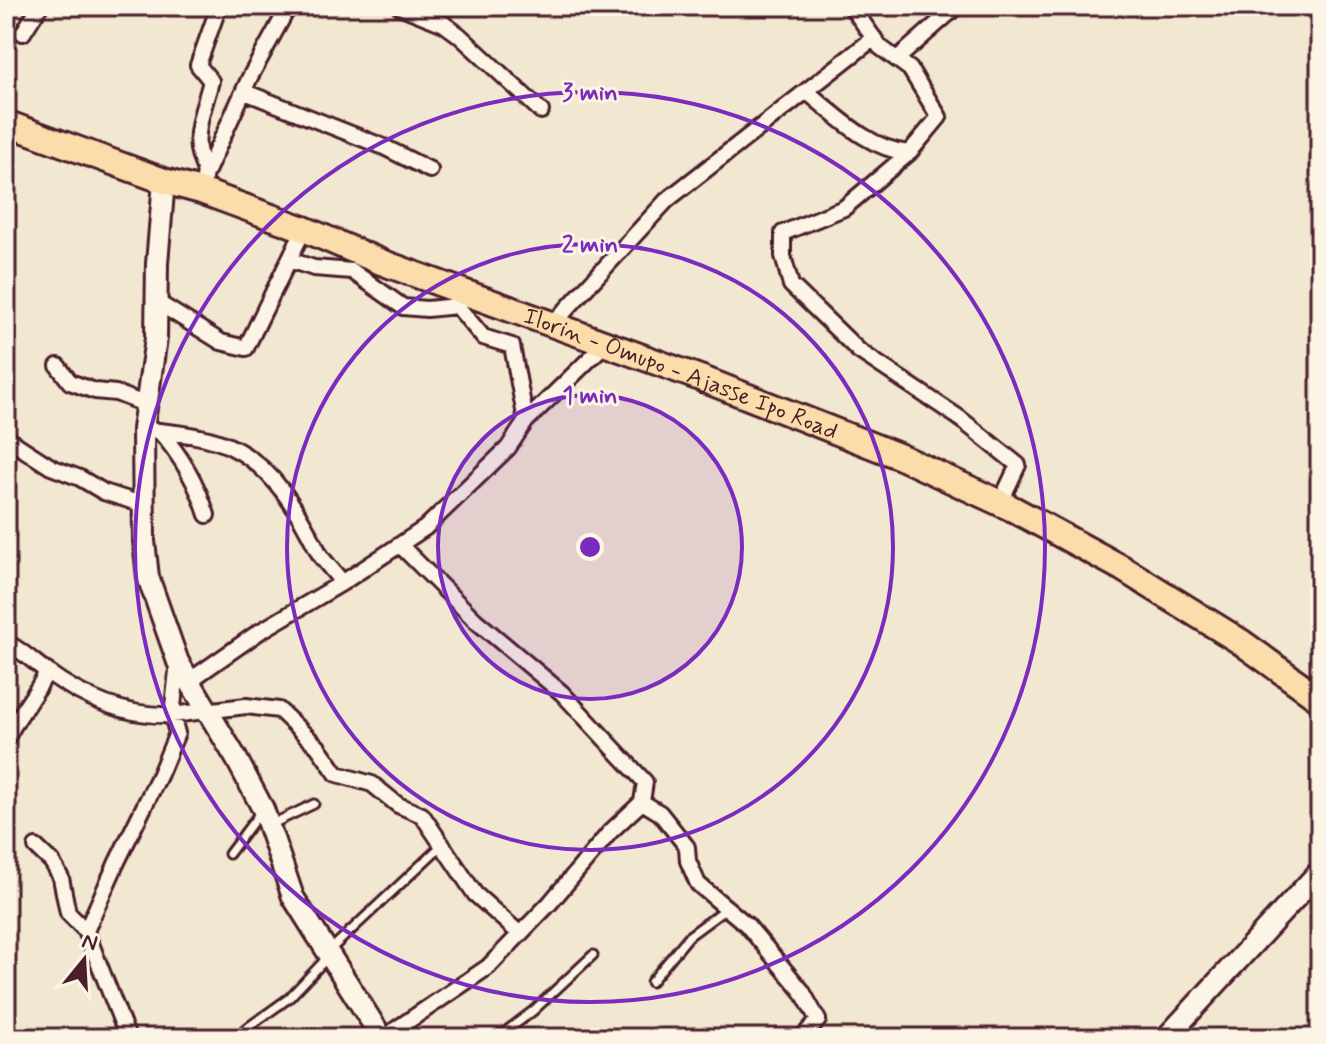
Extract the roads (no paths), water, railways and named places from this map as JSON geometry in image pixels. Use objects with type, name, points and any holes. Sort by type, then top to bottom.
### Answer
[{"type":"highway","name":"Ilorin - Omupo - Ajasse Ipo Road","points":[[6,123],[164,181],[204,181],[462,300],[553,324],[835,430],[1000,503],[1081,545],[1181,604],[1320,699]]},
{"type":"street","points":[[23,33],[40,6]]},
{"type":"street","points":[[204,181],[198,148],[202,114],[211,81],[198,65],[219,6]]},
{"type":"street","points":[[204,181],[289,6]]},
{"type":"street","points":[[399,6],[444,24],[459,35],[541,111]]},
{"type":"street","points":[[851,6],[880,47],[910,69],[939,117],[909,153],[844,208],[783,233],[783,256],[791,285],[859,351],[958,417],[1018,465],[1000,503]]},
{"type":"street","points":[[897,59],[957,6]]},
{"type":"street","points":[[553,324],[667,200],[874,38]]},
{"type":"street","points":[[806,91],[875,145],[893,152],[909,153]]},
{"type":"street","points":[[245,92],[384,147],[430,170]]},
{"type":"street","points":[[164,181],[156,338],[147,405],[152,430],[144,505],[148,577],[178,662],[236,758],[266,817],[293,897],[383,1038],[488,967],[550,903],[610,832],[642,802],[645,782],[562,693],[475,620],[400,545]]},
{"type":"street","points":[[157,302],[221,342],[246,348],[304,229]]},
{"type":"street","points":[[289,260],[314,268],[352,271],[403,307],[427,309],[462,300],[483,337],[512,346],[526,421]]},
{"type":"street","points":[[189,681],[259,632],[342,583],[425,528],[508,448],[526,421],[606,343]]},
{"type":"street","points":[[58,366],[70,382],[95,391],[116,393],[147,405]]},
{"type":"street","points":[[152,430],[186,465],[200,492],[207,515]]},
{"type":"street","points":[[152,430],[226,444],[248,458],[286,494],[320,557],[331,566],[342,583]]},
{"type":"street","points":[[6,438],[51,467],[80,478],[104,492],[144,505]]},
{"type":"street","points":[[6,642],[86,694],[127,712],[147,716],[172,715],[246,706],[279,710],[318,747],[337,774],[372,784],[398,805],[422,815],[475,894],[520,934]]},
{"type":"street","points":[[86,931],[177,733],[172,715],[178,662]]},
{"type":"street","points":[[7,736],[32,700],[47,671]]},
{"type":"street","points":[[642,802],[660,813],[687,847],[688,861],[698,884],[747,925],[802,991],[818,1020],[805,1037]]},
{"type":"street","points":[[36,847],[52,862],[61,878],[68,913],[86,931],[128,1038]]},
{"type":"street","points":[[1166,1038],[1320,871]]},
{"type":"lane","points":[[229,854],[266,817],[314,804]]},
{"type":"lane","points":[[233,1038],[289,998],[328,954],[442,845]]},
{"type":"lane","points":[[651,982],[689,936],[727,908]]},
{"type":"lane","points":[[497,1038],[533,1011],[593,955]]}]
